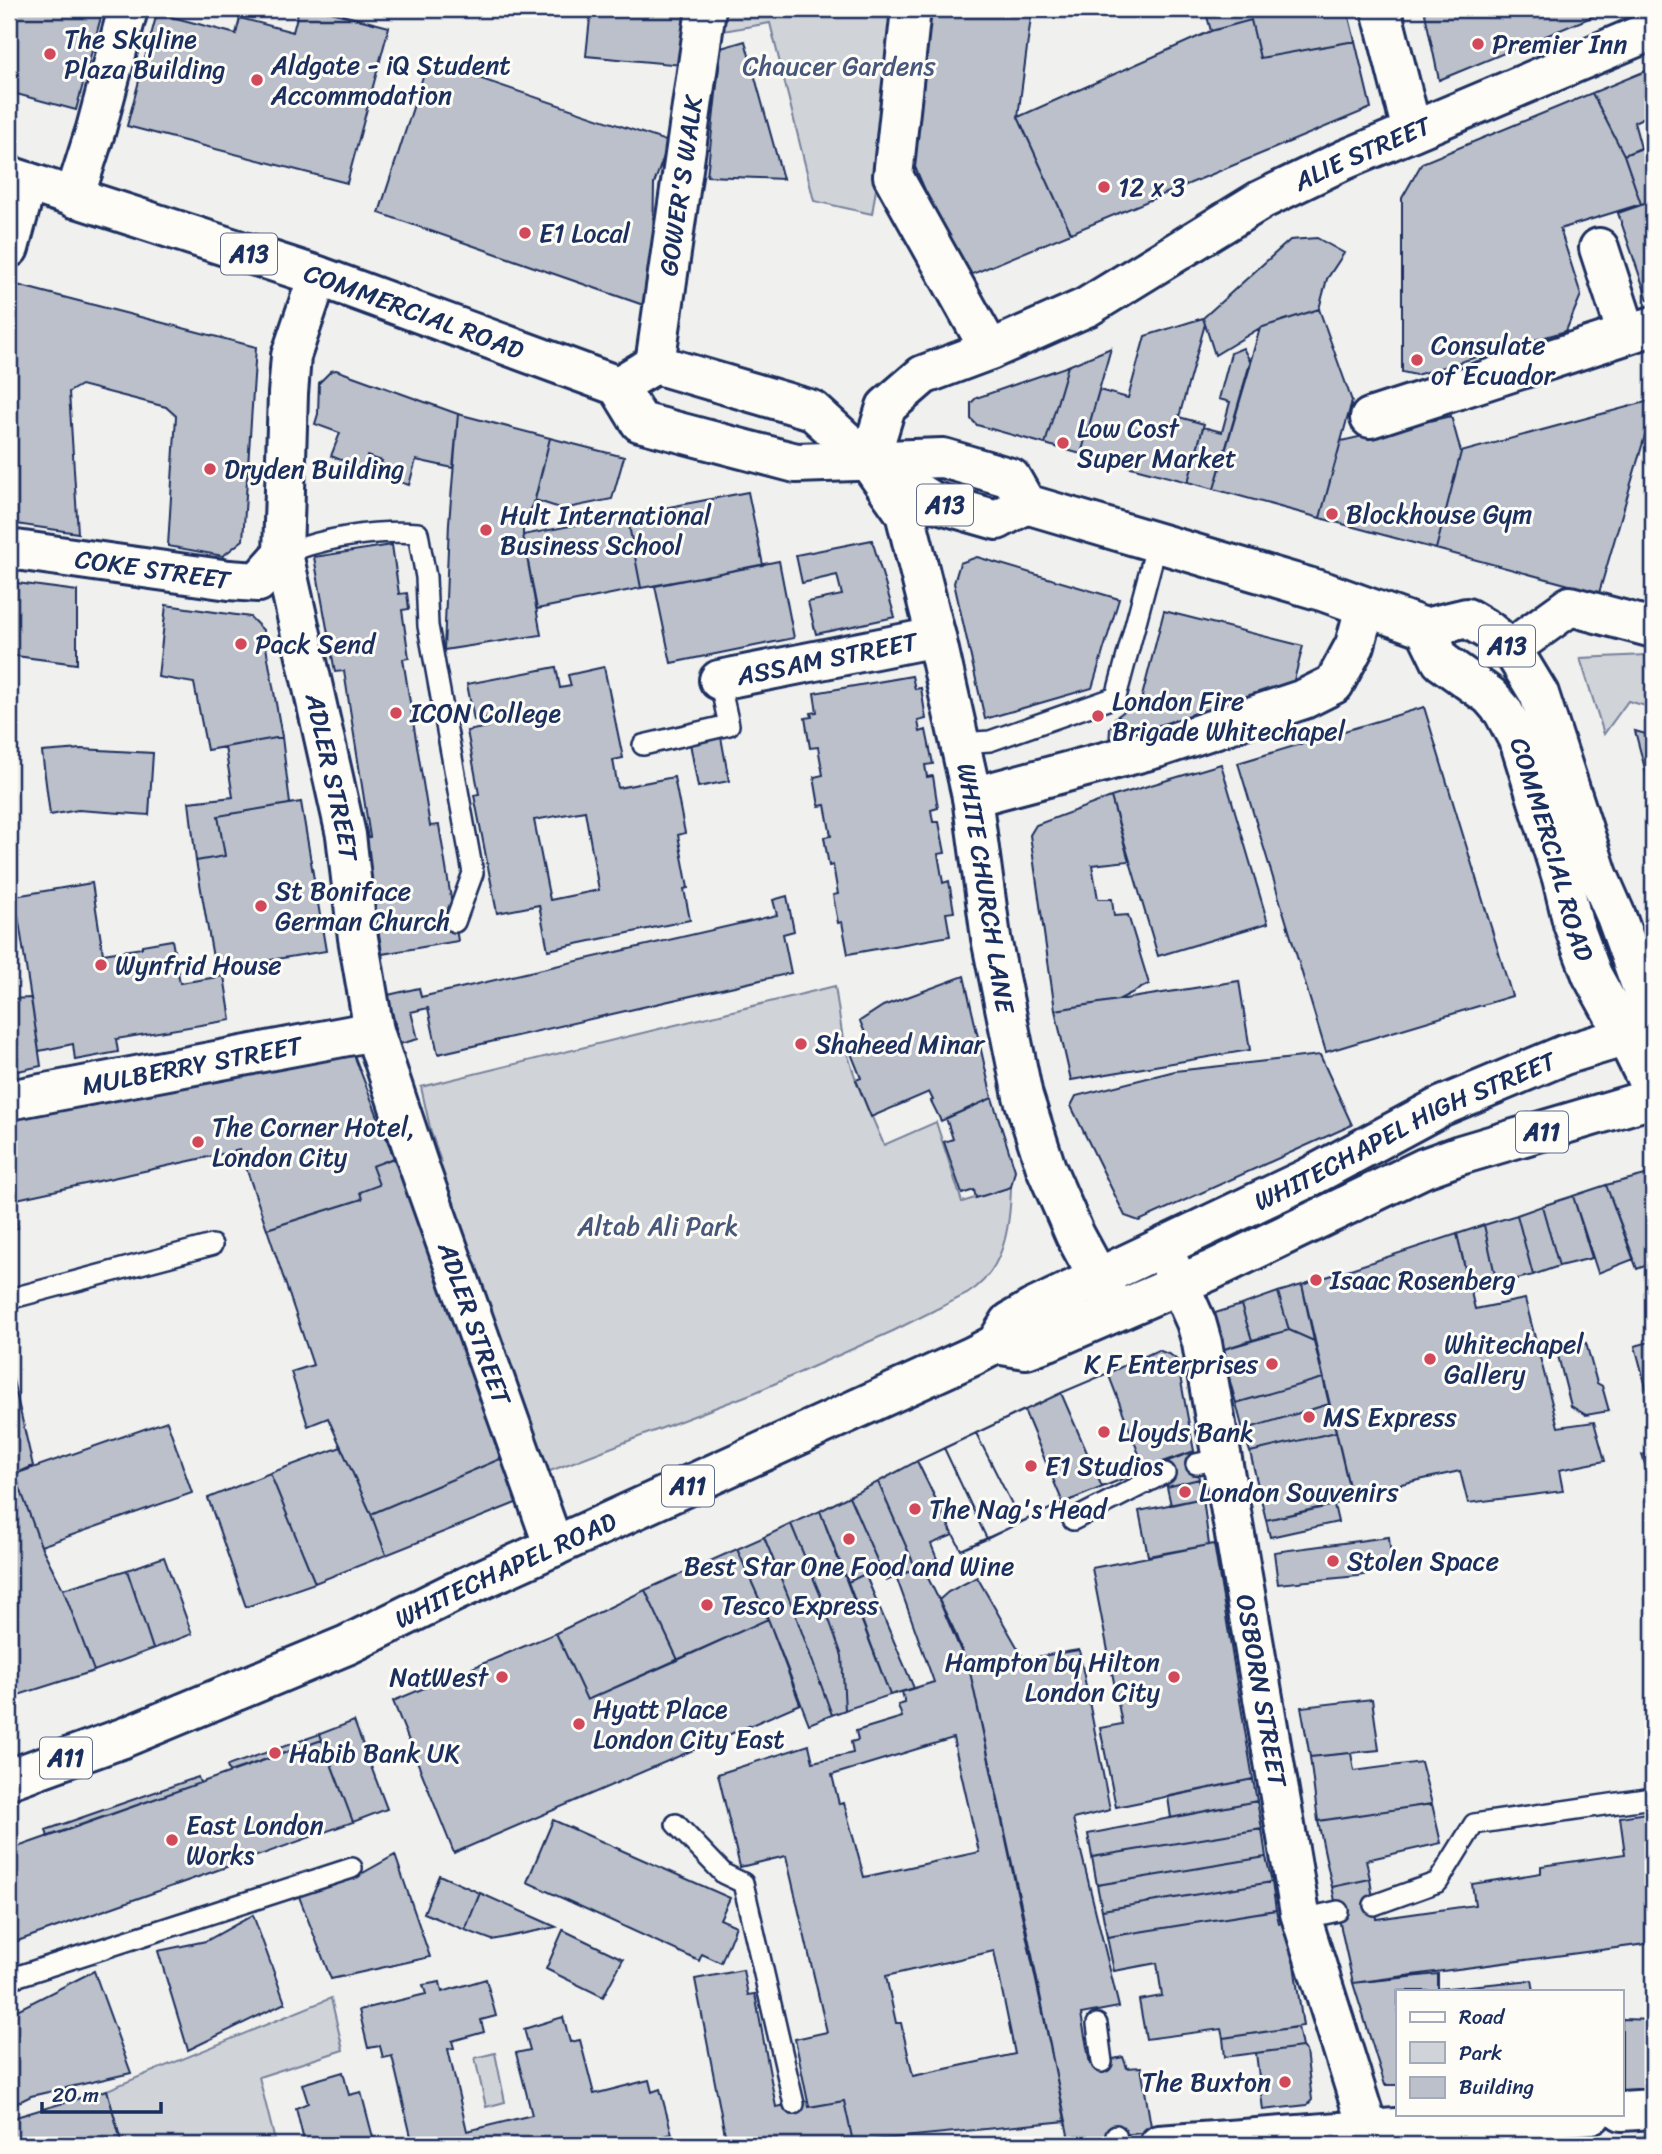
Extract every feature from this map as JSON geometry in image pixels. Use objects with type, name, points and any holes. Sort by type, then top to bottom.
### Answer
[{"type":"main road","points":[[74,198],[96,130],[126,9]]},
{"type":"main road","name":"GOWER'S WALK","points":[[655,364],[706,9]]},
{"type":"main road","points":[[911,9],[893,176],[990,350]]},
{"type":"main road","points":[[1381,9],[1412,131]]},
{"type":"main road","name":"ALIE STREET","points":[[869,461],[886,407],[923,374],[990,350],[1087,307],[1261,201],[1345,160],[1653,30]]},
{"type":"main road","points":[[9,248],[18,179]]},
{"type":"main road","name":"COMMERCIAL ROAD","points":[[18,179],[317,276],[618,386]]},
{"type":"main road","points":[[1370,418],[1640,330],[1599,248]]},
{"type":"main road","name":"ADLER STREET","points":[[317,276],[292,356],[288,394],[284,554],[346,835],[374,1031],[418,1164],[554,1547]]},
{"type":"main road","points":[[618,386],[655,364],[812,410],[869,461]]},
{"type":"main road","name":"A13","points":[[618,386],[640,422],[796,463],[943,458],[1011,478],[1026,504],[1325,592],[1424,628]]},
{"type":"main road","name":"WHITE CHURCH LANE","points":[[869,461],[905,513],[936,637],[972,797],[991,939],[1023,1096],[1046,1168],[1075,1236],[1115,1311]]},
{"type":"main road","name":"COKE STREET","points":[[9,549],[258,582],[284,554]]},
{"type":"main road","points":[[972,797],[1157,748],[1304,699],[1334,684],[1354,645],[1365,607]]},
{"type":"main road","points":[[1527,637],[1570,607],[1653,628]]},
{"type":"main road","name":"COMMERCIAL ROAD","points":[[1644,1028],[1592,975],[1573,924],[1562,878],[1520,743],[1503,711],[1490,696],[1441,661],[1424,628],[1468,618],[1513,651],[1539,694],[1598,875],[1610,900],[1644,1028],[1653,1092]]},
{"type":"main road","name":"ASSAM STREET","points":[[719,680],[936,637]]},
{"type":"main road","name":"WHITECHAPEL HIGH STREET","points":[[1162,1248],[1308,1178],[1440,1107],[1564,1055],[1644,1028]]},
{"type":"main road","name":"MULBERRY STREET","points":[[9,1100],[374,1031]]},
{"type":"main road","name":"WHITECHAPEL HIGH STREET","points":[[1179,1283],[1270,1243],[1424,1168],[1653,1098]]},
{"type":"main road","name":"WHITECHAPEL ROAD","points":[[9,1779],[123,1738],[347,1645],[452,1593],[996,1344],[1010,1322],[1162,1248]]},
{"type":"main road","name":"OSBORN STREET","points":[[1162,1248],[1196,1322],[1202,1343],[1209,1461],[1320,1915],[1371,2138]]},
{"type":"main road","name":"A11","points":[[996,1344],[1026,1349],[1179,1283]]},
{"type":"main road","points":[[1624,2112],[1653,2109]]},
{"type":"main road","points":[[1159,2145],[1371,2138],[1574,2116]]},
{"type":"lane","points":[[284,554],[311,543],[391,531],[418,533],[426,577],[428,626],[473,873],[455,922]]},
{"type":"lane","points":[[961,743],[990,741],[1116,697],[1157,543]]},
{"type":"lane","points":[[643,745],[729,725],[719,680]]},
{"type":"lane","points":[[354,900],[378,929]]},
{"type":"lane","points":[[9,1299],[212,1245]]},
{"type":"lane","points":[[1073,1520],[1165,1473]]},
{"type":"lane","points":[[1374,1905],[1438,1882],[1474,1824],[1652,1798]]},
{"type":"lane","points":[[676,1824],[724,1874],[743,1883],[794,2104]]},
{"type":"lane","points":[[9,1979],[352,1868]]},
{"type":"lane","points":[[1097,2024],[1102,2062]]},
{"type":"green space","name":"Chaucer Gardens","points":[[727,9],[905,9],[872,214],[814,201],[770,23],[723,31]]},
{"type":"green space","points":[[1653,657],[1653,708],[1628,701],[1604,734],[1580,658]]},
{"type":"green space","name":"Altab Ali Park","points":[[835,986],[843,1040],[856,1080],[884,1145],[936,1122],[962,1202],[1011,1187],[1009,1218],[997,1261],[979,1284],[967,1294],[893,1331],[756,1392],[545,1473],[434,1166],[441,1162],[421,1087]]},
{"type":"green space","points":[[331,1998],[343,2050],[259,2077],[276,2145],[122,2145],[107,2090]]},
{"type":"green space","points":[[495,2053],[505,2102],[486,2107],[475,2058]]},
{"type":"building","name":"The Skyline Plaza Building","points":[[9,9],[69,9],[101,17],[76,110],[9,92]]},
{"type":"building","name":"Aldgate - iQ Student Accommodation","points":[[299,9],[319,9],[389,27],[347,183],[127,126],[157,13],[236,34],[240,18],[293,32]]},
{"type":"building","points":[[591,9],[687,9],[682,65],[586,56]]},
{"type":"building","points":[[930,9],[1032,9],[1018,117],[1071,233],[963,278],[912,160]]},
{"type":"building","points":[[1205,9],[1347,9],[1355,41],[1260,58],[1251,20],[1211,31]]},
{"type":"building","name":"Premier Inn","points":[[1424,9],[1611,9],[1439,80]]},
{"type":"building","points":[[1251,20],[1260,58],[1355,41],[1371,108],[1071,233],[1018,117],[1211,31]]},
{"type":"building","points":[[745,41],[783,179],[707,176],[721,48]]},
{"type":"building","points":[[428,61],[669,142],[654,184],[652,308],[379,213]]},
{"type":"building","points":[[1653,68],[1653,113],[1634,122],[1641,148],[1624,155],[1592,93]]},
{"type":"building","points":[[1592,93],[1624,155],[1641,204],[1560,229],[1581,295],[1566,331],[1416,375],[1402,372],[1402,198],[1422,163]]},
{"type":"building","points":[[1653,144],[1653,201],[1641,204],[1624,155]]},
{"type":"building","points":[[1653,201],[1653,299],[1648,300],[1618,213]]},
{"type":"building","points":[[1317,238],[1344,253],[1327,279],[1319,309],[1260,328],[1215,355],[1203,318],[1290,240]]},
{"type":"building","name":"Dryden Building","points":[[17,285],[256,347],[243,540],[223,556],[168,546],[176,416],[166,407],[81,385],[69,392],[78,533],[9,523],[9,320]]},
{"type":"building","points":[[1319,309],[1352,401],[1320,518],[1214,489],[1260,328]]},
{"type":"building","points":[[1203,318],[1205,324],[1179,417],[1204,424],[1188,482],[1081,454],[1099,390],[1128,398],[1145,336]]},
{"type":"building","points":[[1111,348],[1081,454],[1045,444],[1068,366]]},
{"type":"building","points":[[1243,348],[1251,363],[1214,489],[1188,482],[1203,427],[1222,432],[1230,402],[1219,399],[1231,353]]},
{"type":"building","points":[[1068,366],[1045,444],[977,425],[971,419],[971,403],[976,398]]},
{"type":"building","points":[[336,370],[458,414],[453,468],[416,460],[409,485],[378,475],[382,461],[367,456],[363,469],[331,456],[340,433],[315,424],[319,383],[331,371]]},
{"type":"building","points":[[1653,400],[1653,408],[1599,593],[1436,549],[1461,452]]},
{"type":"building","name":"Hult International Business School","points":[[458,414],[550,438],[534,503],[523,525],[541,635],[444,650],[449,523]]},
{"type":"building","points":[[1451,416],[1461,452],[1436,549],[1320,518],[1341,441]]},
{"type":"building","points":[[550,438],[624,457],[612,499],[563,509],[535,500]]},
{"type":"building","points":[[748,492],[763,565],[641,588],[627,515]]},
{"type":"building","points":[[627,515],[641,588],[537,609],[523,535]]},
{"type":"building","points":[[872,540],[895,617],[816,634],[808,602],[842,595],[837,575],[802,583],[796,555]]},
{"type":"building","points":[[392,545],[399,594],[407,593],[409,609],[402,610],[409,658],[403,659],[430,826],[439,825],[458,941],[382,954],[364,838],[370,837],[344,671],[335,672],[314,557]]},
{"type":"building","points":[[977,557],[1119,599],[1092,688],[985,719],[954,583],[960,563]]},
{"type":"building","points":[[779,561],[794,638],[671,663],[655,586]]},
{"type":"building","points":[[9,582],[77,591],[77,664],[9,655]]},
{"type":"building","points":[[166,605],[250,617],[263,630],[282,737],[207,750],[194,683],[158,677]]},
{"type":"building","points":[[1164,611],[1303,646],[1293,684],[1109,745],[1110,728],[1115,718],[1126,710],[1139,708]]},
{"type":"building","points":[[556,667],[560,688],[571,686],[568,675],[604,667],[623,758],[613,760],[618,788],[674,777],[685,833],[678,835],[688,888],[684,889],[690,920],[548,950],[539,905],[497,913],[474,795],[479,794],[467,731],[488,727],[486,718],[474,720],[467,684]],"holes":[[[585,811],[599,890],[550,900],[534,820]]]},
{"type":"building","points":[[912,676],[915,689],[921,688],[926,719],[918,721],[920,732],[926,730],[933,764],[925,765],[927,777],[933,776],[938,808],[931,810],[933,822],[939,822],[945,853],[938,854],[943,883],[949,881],[954,912],[946,913],[950,936],[848,954],[842,922],[838,923],[833,895],[838,894],[824,837],[831,836],[825,805],[819,806],[814,777],[823,775],[818,747],[810,748],[805,718],[812,717],[811,713],[817,712],[814,693]]},
{"type":"building","points":[[1424,707],[1512,996],[1326,1052],[1238,763]]},
{"type":"building","points":[[1635,731],[1653,736],[1653,799]]},
{"type":"building","points":[[282,737],[290,804],[218,816],[225,856],[196,861],[189,802],[233,797],[225,747]]},
{"type":"building","points":[[721,737],[729,781],[698,787],[690,743]]},
{"type":"building","points":[[81,749],[153,753],[149,815],[78,810],[50,815],[42,752]]},
{"type":"building","points":[[1221,764],[1268,923],[1158,956],[1111,797]]},
{"type":"building","points":[[1111,797],[1129,861],[1092,865],[1098,899],[1112,899],[1114,916],[1128,915],[1149,984],[1118,1000],[1055,1010],[1030,835],[1036,825]]},
{"type":"building","name":"St Boniface German Church","points":[[301,802],[326,951],[215,969],[196,861],[225,856],[218,816]]},
{"type":"building","name":"Wynfrid House","points":[[92,883],[103,954],[172,940],[180,983],[224,976],[231,1020],[116,1039],[118,1052],[75,1060],[73,1044],[39,1051],[15,896]]},
{"type":"building","points":[[787,896],[794,931],[783,934],[791,973],[438,1054],[428,1008],[411,1012],[418,1039],[400,1044],[388,995],[419,988],[421,997],[777,915],[773,900]]},
{"type":"building","points":[[964,976],[992,1098],[941,1121],[929,1092],[871,1117],[856,1080],[861,1078],[848,1046],[868,1040],[860,1021],[883,1006]]},
{"type":"building","points":[[1239,981],[1250,1050],[1071,1080],[1055,1010]]},
{"type":"building","points":[[31,998],[41,1066],[9,1073],[9,999]]},
{"type":"building","name":"The Corner Hotel, London City","points":[[336,1046],[354,1055],[394,1158],[372,1166],[379,1185],[360,1192],[362,1199],[267,1229],[240,1150],[12,1200],[18,1228],[9,1230],[9,1118]]},
{"type":"building","points":[[1320,1055],[1352,1125],[1139,1221],[1125,1216],[1071,1106],[1076,1096],[1175,1071]]},
{"type":"building","points":[[992,1098],[1015,1170],[1011,1187],[976,1198],[974,1190],[962,1194],[944,1142],[953,1139],[946,1118]]},
{"type":"building","points":[[394,1158],[507,1456],[371,1514],[328,1418],[308,1426],[291,1372],[313,1365],[267,1229],[362,1199],[360,1192],[379,1185],[372,1166]]},
{"type":"building","points":[[1653,1173],[1653,1263],[1637,1269],[1606,1185]]},
{"type":"building","points":[[1606,1185],[1634,1259],[1598,1273],[1573,1196]]},
{"type":"building","points":[[1573,1196],[1592,1258],[1559,1266],[1542,1206]]},
{"type":"building","points":[[1542,1206],[1559,1266],[1533,1275],[1517,1215]]},
{"type":"building","points":[[1517,1215],[1533,1275],[1497,1284],[1484,1225]]},
{"type":"building","points":[[1484,1225],[1497,1284],[1470,1291],[1457,1234]]},
{"type":"building","name":"Whitechapel Gallery","points":[[1457,1234],[1475,1309],[1525,1299],[1558,1427],[1594,1422],[1605,1461],[1559,1470],[1563,1491],[1468,1503],[1460,1471],[1351,1495],[1302,1285]]},
{"type":"building","points":[[1302,1285],[1314,1341],[1289,1330],[1278,1292]]},
{"type":"building","points":[[1278,1292],[1289,1330],[1252,1340],[1241,1305]]},
{"type":"building","points":[[1241,1305],[1252,1340],[1221,1350],[1213,1318],[1215,1313]]},
{"type":"building","name":"K F Enterprises","points":[[1289,1330],[1314,1341],[1323,1378],[1236,1403],[1221,1350]]},
{"type":"building","points":[[1653,1341],[1653,1413],[1635,1346]]},
{"type":"building","points":[[1586,1343],[1597,1383],[1602,1386],[1609,1411],[1586,1415],[1571,1406],[1557,1352]]},
{"type":"building","points":[[1158,1350],[1177,1360],[1194,1451],[1145,1470],[1108,1373]]},
{"type":"building","points":[[9,1363],[33,1466],[15,1474],[41,1546],[63,1589],[94,1671],[9,1698]]},
{"type":"building","name":"E1 Studios","points":[[1108,1373],[1145,1470],[1063,1503],[961,1550],[917,1461]]},
{"type":"building","name":"Lloyds Bank","points":[[1108,1373],[1145,1470],[1102,1487],[1061,1393]]},
{"type":"building","points":[[1323,1378],[1329,1404],[1243,1430],[1236,1403]]},
{"type":"building","name":"MS Express","points":[[1329,1404],[1336,1432],[1250,1452],[1243,1430]]},
{"type":"building","points":[[1024,1410],[1063,1503],[1021,1522],[976,1433]]},
{"type":"building","points":[[167,1421],[192,1493],[41,1546],[15,1474]]},
{"type":"building","points":[[1336,1432],[1352,1500],[1266,1520],[1250,1452]]},
{"type":"building","points":[[976,1433],[1021,1522],[987,1539],[944,1448]]},
{"type":"building","points":[[341,1447],[386,1555],[315,1583],[270,1473]]},
{"type":"building","points":[[944,1448],[987,1539],[961,1550],[917,1461]]},
{"type":"building","points":[[1194,1451],[1199,1479],[1167,1487],[1163,1462]]},
{"type":"building","points":[[1653,1452],[1653,1489],[1642,1455]]},
{"type":"building","points":[[507,1456],[521,1501],[386,1555],[371,1514]]},
{"type":"building","name":"The Nag's Head","points":[[917,1461],[953,1535],[931,1544],[937,1559],[916,1569],[878,1482]]},
{"type":"building","points":[[270,1473],[315,1583],[246,1607],[208,1498]]},
{"type":"building","name":"London Souvenirs","points":[[1199,1479],[1203,1498],[1171,1505],[1167,1487]]},
{"type":"building","points":[[878,1482],[916,1569],[886,1581],[849,1496]]},
{"type":"building","name":"Best Star One Food and Wine","points":[[849,1496],[880,1567],[848,1582],[820,1511]]},
{"type":"building","points":[[1203,1498],[1209,1545],[1148,1556],[1139,1511]]},
{"type":"building","points":[[1334,1505],[1338,1522],[1270,1537],[1266,1520]]},
{"type":"building","points":[[820,1511],[890,1695],[845,1710],[842,1656],[791,1524]]},
{"type":"building","points":[[791,1524],[842,1656],[845,1710],[832,1715],[764,1537]]},
{"type":"building","points":[[764,1537],[832,1715],[809,1724],[737,1549]]},
{"type":"building","name":"Stolen Space","points":[[1389,1537],[1392,1569],[1358,1576],[1278,1584],[1274,1552]]},
{"type":"building","name":"Hampton by Hilton London City","points":[[1214,1544],[1253,1779],[1116,1807],[1100,1728],[1122,1724],[1092,1568]]},
{"type":"building","name":"Tesco Express","points":[[737,1549],[768,1619],[678,1660],[645,1590]]},
{"type":"building","points":[[164,1557],[192,1634],[153,1649],[127,1570]]},
{"type":"building","points":[[922,1566],[953,1628],[970,1672],[1066,2121],[853,2142],[844,2101],[809,2107],[795,2039],[827,2032],[786,1856],[740,1867],[718,1774],[809,1745],[813,1762],[853,1753],[851,1742],[858,1740],[856,1731],[902,1717],[898,1705],[905,1703],[902,1692],[934,1682],[896,1576]],"holes":[[[953,1738],[979,1852],[864,1877],[844,1803],[839,1804],[832,1775]],[[994,1951],[1015,2054],[913,2076],[901,2023],[896,2023],[886,1976]]]},
{"type":"building","points":[[127,1570],[153,1649],[94,1671],[63,1589]]},
{"type":"building","points":[[865,1574],[914,1688],[890,1695],[848,1582]]},
{"type":"building","points":[[977,1577],[1024,1659],[1079,1650],[1110,1810],[1073,1819],[1119,2007],[1081,2014],[1090,2064],[1123,2057],[1127,2068],[1141,2067],[1152,2132],[1069,2140],[970,1672],[939,1600],[948,1592]]},
{"type":"building","points":[[645,1590],[678,1660],[587,1700],[556,1633]]},
{"type":"building","name":"Hyatt Place London City East","points":[[768,1619],[800,1704],[454,1853],[393,1701],[556,1633],[587,1700]]},
{"type":"building","points":[[1372,1699],[1379,1750],[1310,1757],[1301,1707]]},
{"type":"building","points":[[354,1721],[387,1809],[353,1822],[320,1734]]},
{"type":"building","name":"Habib Bank UK","points":[[320,1734],[322,1740],[229,1772],[227,1766]]},
{"type":"building","name":"East London Works","points":[[322,1740],[353,1822],[9,1944],[9,1850]]},
{"type":"building","points":[[1351,1753],[1354,1771],[1421,1762],[1432,1804],[1318,1821],[1310,1757]]},
{"type":"building","points":[[198,1777],[200,1783],[48,1837],[46,1830]]},
{"type":"building","points":[[1253,1779],[1257,1801],[1171,1818],[1168,1797]]},
{"type":"building","points":[[1257,1801],[1262,1829],[1092,1857],[1088,1834]]},
{"type":"building","points":[[1432,1804],[1441,1843],[1366,1860],[1370,1879],[1332,1887],[1318,1821]]},
{"type":"building","points":[[1653,1812],[1653,1943],[1353,1983],[1332,1887],[1370,1879],[1376,1919],[1475,1905],[1472,1884],[1541,1873],[1541,1866],[1625,1854],[1620,1817]]},
{"type":"building","points":[[553,1820],[730,1898],[720,1919],[736,1926],[721,1963],[702,1954],[699,1961],[527,1882]]},
{"type":"building","points":[[1262,1829],[1266,1857],[1097,1885],[1092,1857]]},
{"type":"building","points":[[395,1855],[430,1957],[331,1979],[298,1894],[352,1879]]},
{"type":"building","points":[[1266,1857],[1272,1882],[1102,1910],[1097,1885]]},
{"type":"building","points":[[439,1875],[480,1893],[465,1930],[424,1913]]},
{"type":"building","points":[[1272,1882],[1276,1910],[1107,1937],[1102,1910]]},
{"type":"building","points":[[480,1893],[556,1927],[492,1940],[465,1930]]},
{"type":"building","points":[[1276,1910],[1279,1923],[1291,1922],[1291,1944],[1303,2026],[1223,2038],[1221,2029],[1146,2039],[1139,2000],[1162,1996],[1157,1963],[1114,1971],[1107,1937]]},
{"type":"building","points":[[253,1915],[285,2003],[188,2050],[158,1951],[206,1941]]},
{"type":"building","points":[[563,1930],[623,1959],[603,1997],[546,1969]]},
{"type":"building","points":[[743,1970],[748,1995],[755,1994],[776,2107],[808,2101],[809,2107],[844,2101],[853,2142],[822,2145],[727,2145],[695,1979]]},
{"type":"building","points":[[94,1971],[131,2073],[31,2096],[9,2107],[9,2014]]},
{"type":"building","points":[[1438,1974],[1438,1990],[1396,1990],[1396,2085],[1385,2085],[1353,1983]]},
{"type":"building","points":[[486,1979],[496,2016],[481,2020],[484,2032],[452,2041],[454,2048],[448,2049],[467,2131],[532,2115],[516,2053],[530,2050],[524,2029],[563,2017],[570,2042],[580,2040],[594,2094],[649,2080],[652,2092],[660,2089],[672,2134],[650,2139],[652,2145],[413,2145],[392,2056],[383,2058],[380,2046],[368,2048],[359,2010],[426,1994],[423,1985],[440,1982],[442,1992]]},
{"type":"building","points":[[1532,1980],[1534,1990],[1438,1990]]},
{"type":"building","points":[[1624,2019],[1653,2020],[1653,2093],[1624,2093]]},
{"type":"building","points":[[1298,2027],[1302,2047],[1225,2057],[1223,2038]]},
{"type":"building","name":"The Buxton","points":[[1302,2047],[1306,2051],[1312,2100],[1307,2105],[1263,2110],[1256,2053]]},
{"type":"building","points":[[343,2072],[349,2095],[361,2092],[375,2145],[305,2145],[296,2108],[308,2103],[302,2084]]},
{"type":"building","points":[[107,2090],[122,2145],[9,2145],[9,2119]]},
{"type":"building","points":[[1653,2136],[1653,2145],[1484,2145]]},
{"type":"place","name":"Premier Inn","points":[[1478,44]]},
{"type":"place","name":"The Skyline Plaza Building","points":[[50,54]]},
{"type":"place","name":"Aldgate - iQ Student Accommodation","points":[[257,80]]},
{"type":"place","name":"12 x 3","points":[[1104,187]]},
{"type":"place","name":"E1 Local","points":[[525,233]]},
{"type":"place","name":"Consulate of Ecuador","points":[[1417,360]]},
{"type":"place","name":"Low Cost Super Market","points":[[1063,443]]},
{"type":"place","name":"Dryden Building","points":[[210,469]]},
{"type":"place","name":"Blockhouse Gym","points":[[1332,514]]},
{"type":"place","name":"Hult International Business School","points":[[486,530]]},
{"type":"place","name":"Pack Send","points":[[241,644]]},
{"type":"place","name":"ICON College","points":[[396,713]]},
{"type":"place","name":"London Fire Brigade Whitechapel","points":[[1098,716]]},
{"type":"place","name":"St Boniface German Church","points":[[261,906]]},
{"type":"place","name":"Wynfrid House","points":[[101,965]]},
{"type":"place","name":"Shaheed Minar","points":[[801,1044]]},
{"type":"place","name":"The Corner Hotel, London City","points":[[198,1142]]},
{"type":"place","name":"Isaac Rosenberg","points":[[1316,1280]]},
{"type":"place","name":"Whitechapel Gallery","points":[[1430,1359]]},
{"type":"place","name":"K F Enterprises","points":[[1272,1364]]},
{"type":"place","name":"MS Express","points":[[1309,1417]]},
{"type":"place","name":"Lloyds Bank","points":[[1104,1432]]},
{"type":"place","name":"E1 Studios","points":[[1031,1466]]},
{"type":"place","name":"London Souvenirs","points":[[1185,1492]]},
{"type":"place","name":"The Nag's Head","points":[[915,1509]]},
{"type":"place","name":"Best Star One Food and Wine","points":[[849,1539]]},
{"type":"place","name":"Stolen Space","points":[[1333,1561]]},
{"type":"place","name":"Tesco Express","points":[[707,1605]]},
{"type":"place","name":"NatWest","points":[[502,1677]]},
{"type":"place","name":"Hampton by Hilton London City","points":[[1174,1677]]},
{"type":"place","name":"Hyatt Place London City East","points":[[579,1724]]},
{"type":"place","name":"Habib Bank UK","points":[[275,1753]]},
{"type":"place","name":"East London Works","points":[[172,1840]]},
{"type":"place","name":"The Buxton","points":[[1285,2082]]}]
